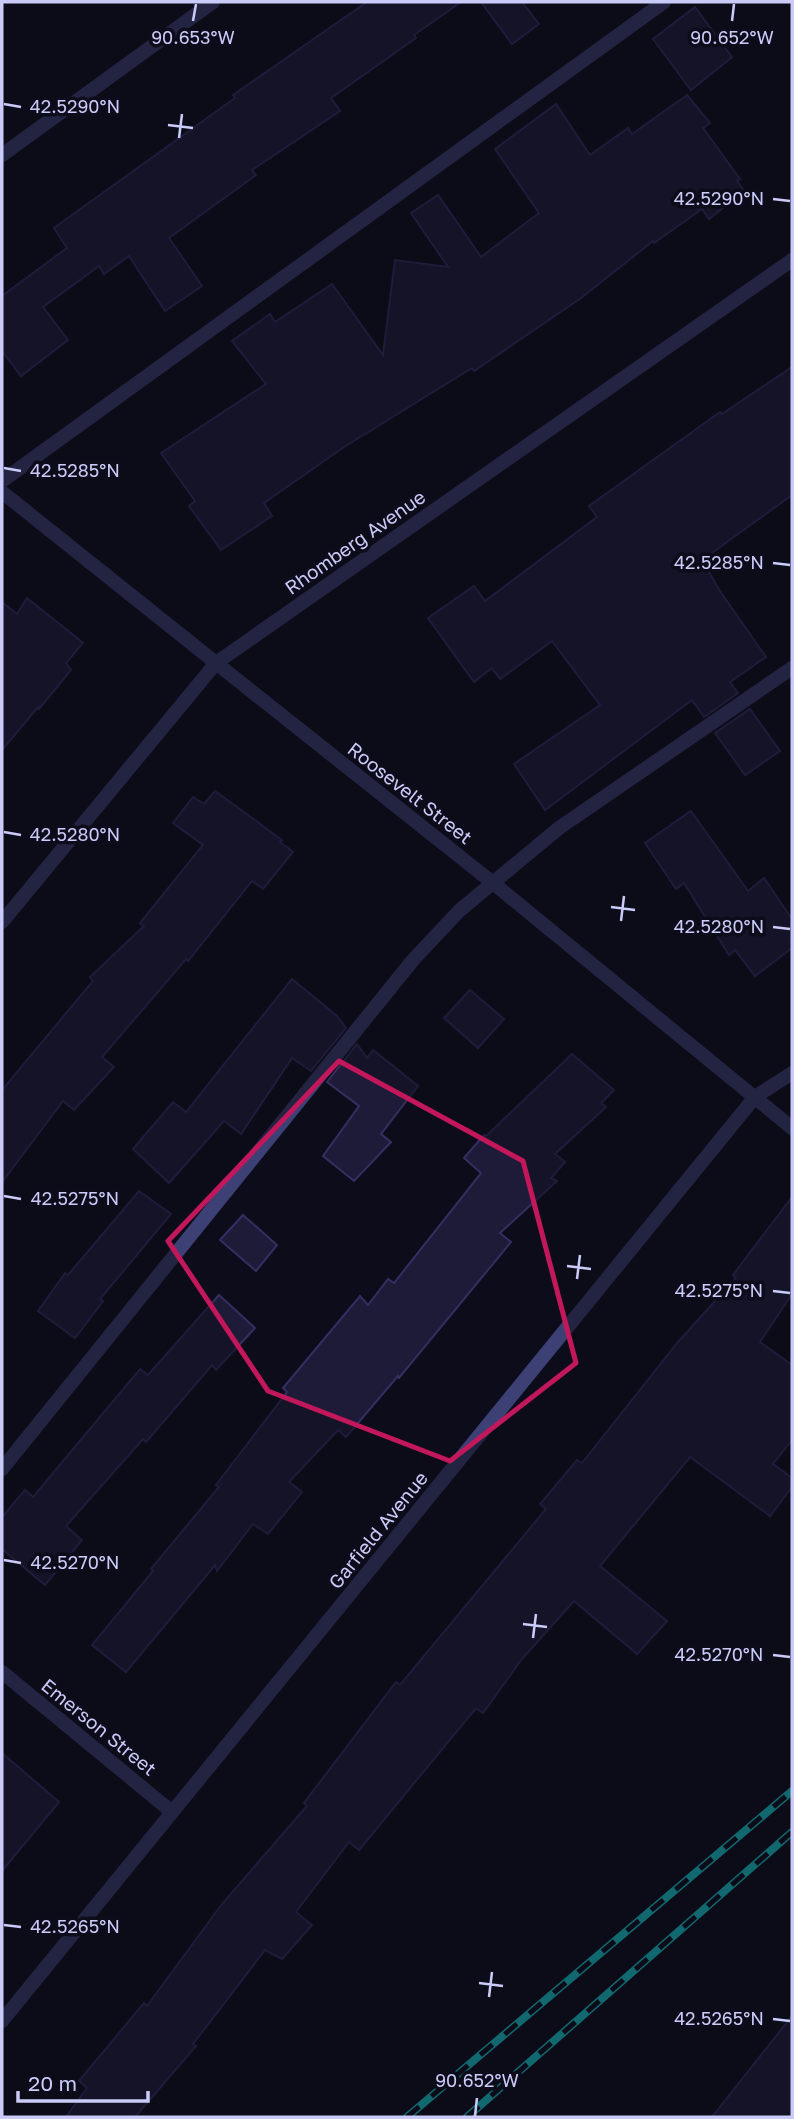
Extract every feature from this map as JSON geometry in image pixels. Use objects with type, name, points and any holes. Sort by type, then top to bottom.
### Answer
[{"type":"street","points":[[2,155],[213,2]]},
{"type":"street","points":[[2,481],[664,2]]},
{"type":"street","name":"Rhomberg Avenue","points":[[2,922],[216,663],[792,260]]},
{"type":"street","name":"Roosevelt Street","points":[[2,492],[493,883],[792,1128]]},
{"type":"street","points":[[2,1469],[413,960],[459,911],[559,828],[792,668]]},
{"type":"street","name":"Garfield Avenue","points":[[2,2021],[755,1097],[792,1073]]},
{"type":"street","name":"Emerson Street","points":[[2,1672],[172,1812]]},
{"type":"highlighted area","points":[[339,1061],[523,1161],[576,1363],[450,1461],[268,1391],[168,1241]]},
{"type":"building","points":[[367,2],[461,2],[414,35],[416,38],[331,98],[340,111],[252,170],[256,175],[169,238],[202,286],[165,311],[129,256],[104,274],[99,266],[43,307],[68,340],[21,376],[2,351],[2,296],[67,248],[54,228],[235,98],[233,95]]},
{"type":"building","points":[[481,2],[522,2],[539,24],[512,44]]},
{"type":"building","points":[[695,7],[732,57],[691,90],[653,39]]},
{"type":"building","points":[[687,95],[710,123],[703,128],[740,179],[737,181],[744,191],[709,219],[702,209],[654,243],[653,241],[581,298],[474,371],[472,368],[344,447],[264,503],[272,516],[221,550],[189,506],[195,501],[161,453],[266,384],[232,341],[270,314],[275,322],[332,284],[383,355],[395,260],[448,267],[411,213],[438,195],[481,257],[539,213],[495,149],[556,104],[590,155],[628,128],[632,134]]},
{"type":"building","points":[[792,367],[792,495],[702,560],[766,657],[730,682],[738,693],[704,717],[692,700],[545,810],[514,764],[600,705],[552,641],[500,679],[492,668],[474,682],[428,618],[474,586],[485,601],[597,517],[589,506],[720,412],[722,414]]},
{"type":"building","points":[[27,598],[83,643],[66,663],[71,670],[2,750],[2,602],[17,614]]},
{"type":"building","points":[[750,709],[780,751],[745,775],[715,733]]},
{"type":"building","points":[[215,791],[282,840],[280,842],[293,852],[263,889],[252,881],[188,961],[186,959],[102,1057],[114,1067],[74,1110],[63,1101],[2,1182],[2,1090],[93,981],[90,977],[144,926],[140,923],[203,845],[173,823],[193,797],[204,804]]},
{"type":"building","points":[[691,811],[748,891],[764,878],[792,919],[792,948],[755,976],[735,950],[729,955],[684,883],[676,889],[645,843]]},
{"type":"building","points":[[292,979],[337,1016],[346,1028],[311,1071],[292,1058],[241,1134],[224,1121],[169,1183],[133,1149],[173,1102],[186,1112]]},
{"type":"building","points":[[470,990],[504,1019],[478,1048],[444,1018]]},
{"type":"building","points":[[357,1044],[367,1058],[373,1050],[418,1086],[381,1134],[391,1142],[354,1181],[323,1156],[359,1106],[327,1082]]},
{"type":"building","points":[[572,1054],[614,1090],[601,1103],[606,1107],[555,1154],[565,1162],[551,1178],[557,1181],[500,1233],[511,1242],[399,1378],[398,1376],[346,1437],[338,1430],[289,1482],[302,1492],[268,1534],[253,1524],[217,1571],[215,1565],[126,1672],[92,1645],[219,1487],[216,1485],[287,1392],[283,1388],[360,1296],[368,1305],[388,1279],[394,1283],[481,1173],[464,1158],[484,1135]]},
{"type":"building","points":[[139,1191],[171,1214],[100,1299],[103,1301],[75,1338],[38,1311],[65,1273],[68,1275]]},
{"type":"building","points":[[792,1197],[792,1294],[760,1342],[792,1365],[792,1440],[773,1464],[792,1478],[792,1487],[770,1516],[690,1457],[600,1566],[667,1621],[637,1654],[574,1601],[522,1659],[483,1713],[476,1708],[359,1850],[349,1842],[296,1912],[312,1925],[282,1959],[265,1950],[193,2044],[196,2046],[135,2117],[66,2117],[87,2088],[79,2081],[144,2003],[147,2006],[222,1904],[307,1806],[304,1803],[396,1682],[400,1685],[546,1509],[540,1504],[577,1460],[582,1463],[678,1342],[736,1278],[733,1275]]},
{"type":"building","points":[[243,1215],[277,1245],[256,1271],[220,1240]]},
{"type":"building","points":[[219,1295],[255,1328],[216,1370],[212,1365],[146,1442],[143,1439],[66,1526],[82,1540],[45,1585],[2,1549],[2,1517],[25,1490],[33,1497],[140,1369],[148,1375]]},
{"type":"building","points":[[2,1753],[59,1802],[2,1871]]},
{"type":"building","points":[[792,2016],[792,2117],[712,2117]]},
{"type":"railway","points":[[407,2117],[792,1791]]},
{"type":"railway","points":[[467,2117],[792,1832]]}]
